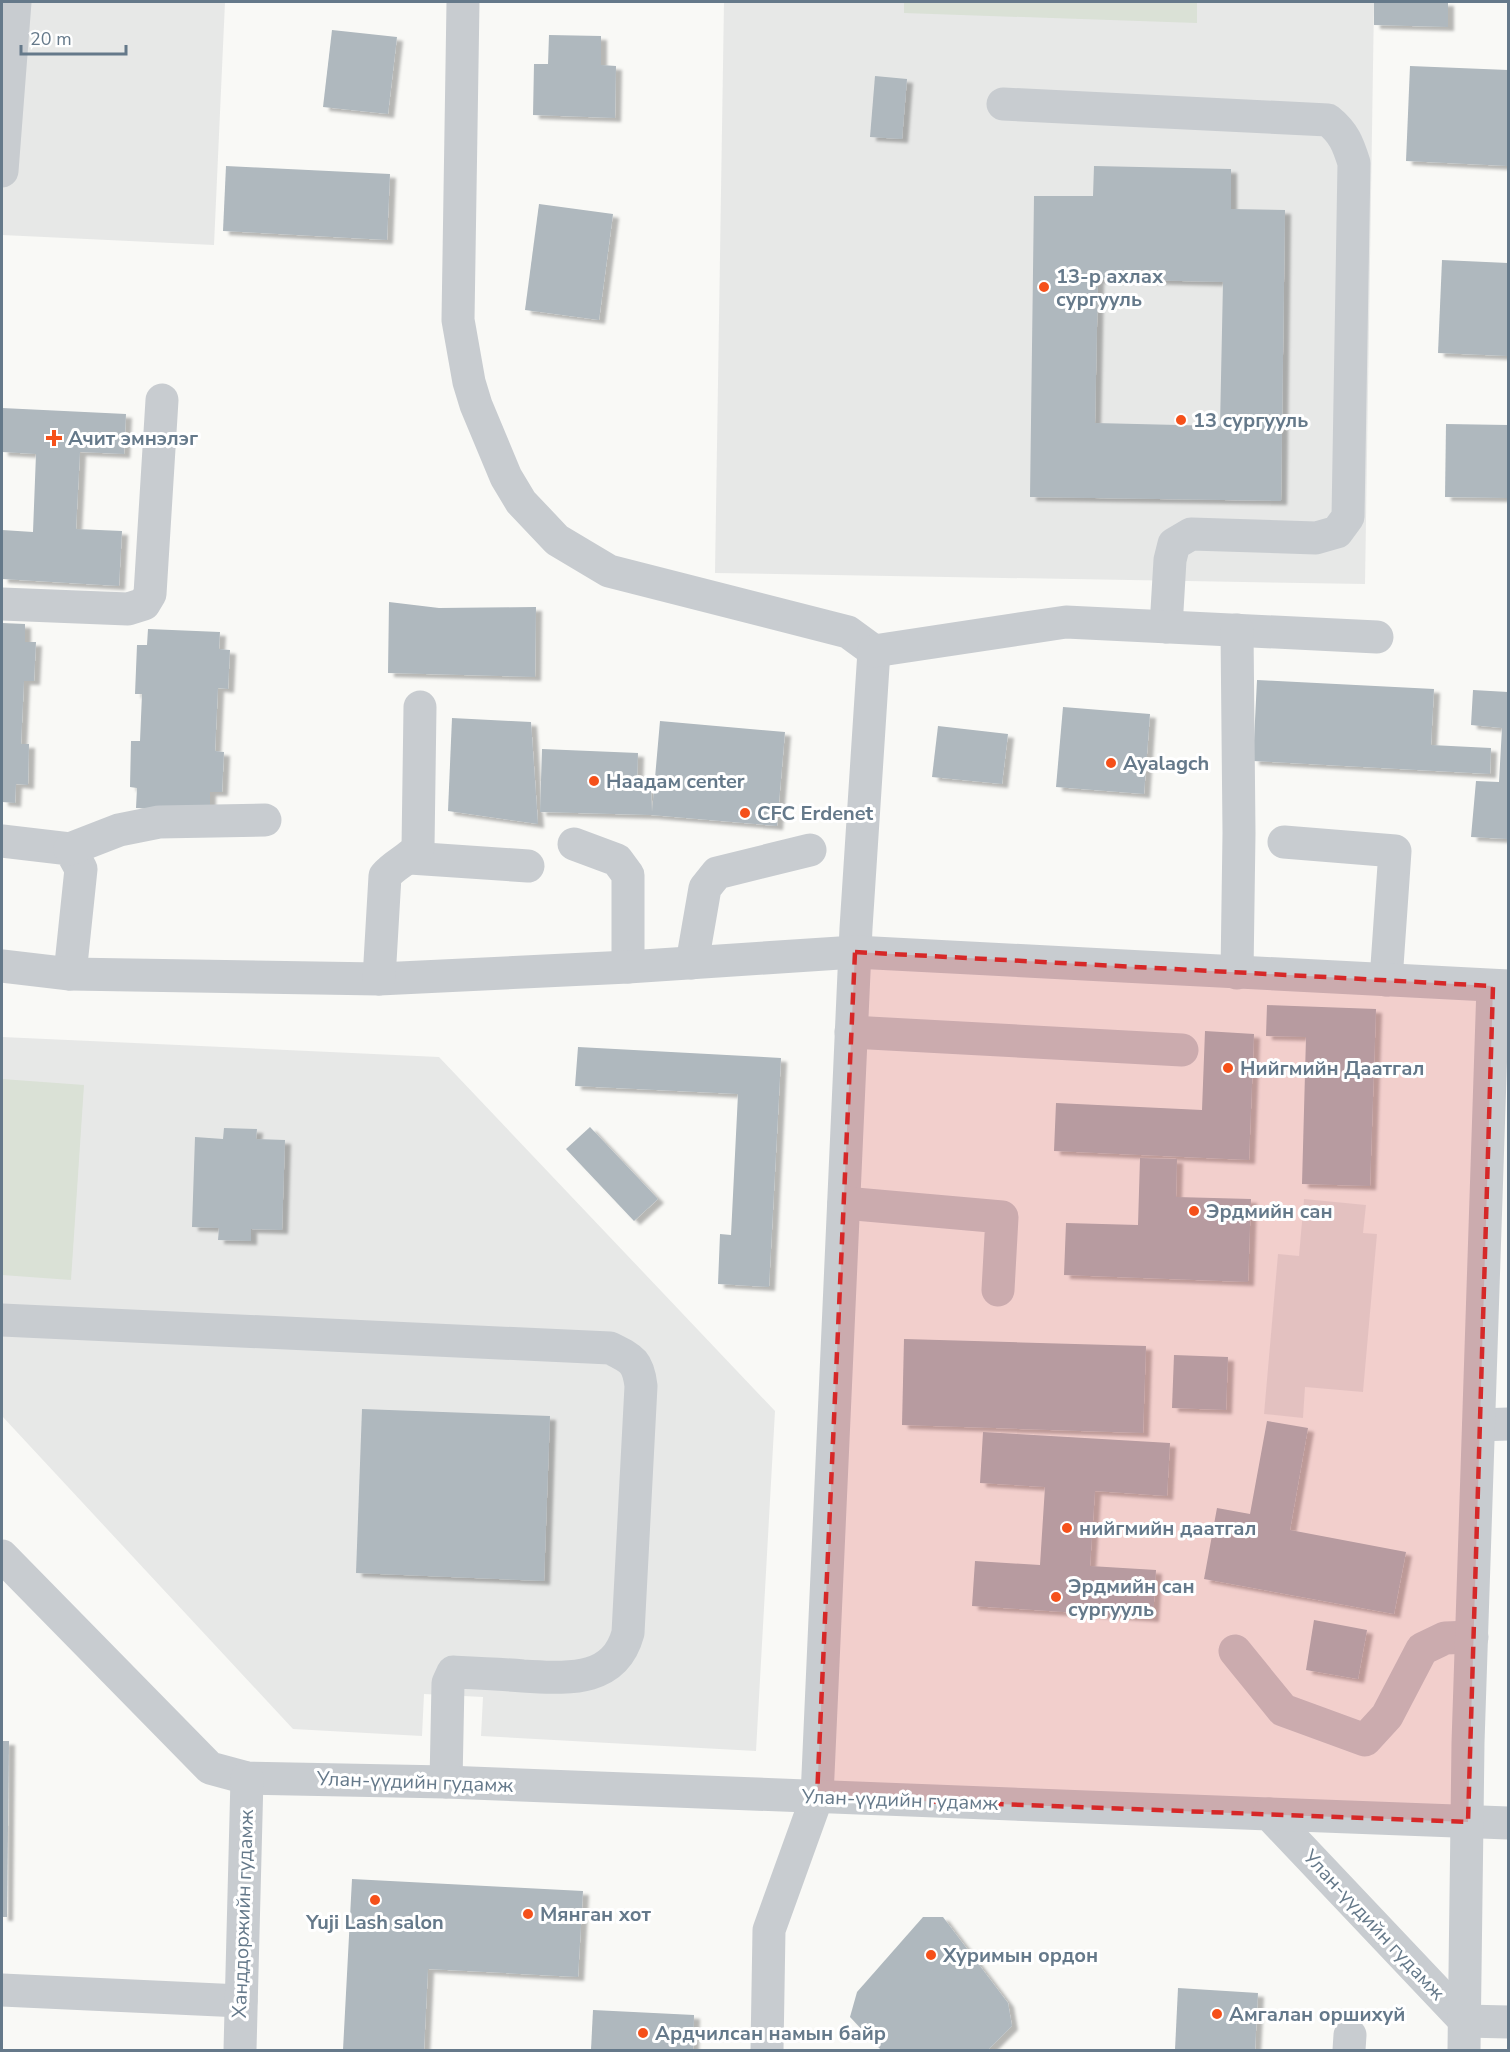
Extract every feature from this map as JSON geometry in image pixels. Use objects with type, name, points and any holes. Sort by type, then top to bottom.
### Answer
[{"type":"street","points":[[2,171],[15,2]]},
{"type":"street","points":[[463,2],[458,320],[469,382],[476,405],[506,477],[521,502],[557,540],[609,572],[848,632],[874,651],[1066,622],[1377,637]]},
{"type":"street","points":[[1003,104],[1328,120],[1340,130],[1349,146],[1353,163],[1348,518],[1337,532],[1316,537],[1191,534],[1174,544],[1170,560],[1166,627]]},
{"type":"street","points":[[2,604],[128,609],[144,604],[150,594],[162,400]]},
{"type":"street","points":[[1237,973],[1238,630]]},
{"type":"street","points":[[767,2050],[769,1930],[817,1797],[851,1032],[874,651]]},
{"type":"street","points":[[410,858],[418,848],[420,707]]},
{"type":"street","points":[[2,841],[70,849],[119,830],[159,822],[265,820]]},
{"type":"street","points":[[1284,842],[1395,851],[1386,980]]},
{"type":"street","points":[[574,844],[617,860],[628,875],[628,967]]},
{"type":"street","points":[[70,849],[81,869],[70,974]]},
{"type":"street","points":[[692,963],[705,888],[717,873],[810,850]]},
{"type":"street","points":[[379,979],[385,876],[394,865],[410,858],[528,866]]},
{"type":"street","points":[[2,966],[70,974],[379,979],[628,967],[855,952],[1501,986],[1494,1424],[1472,1637],[1464,2036],[1509,2022]]},
{"type":"street","points":[[851,1032],[1182,1050]]},
{"type":"street","points":[[844,1203],[1002,1217],[998,1290]]},
{"type":"street","points":[[2,1320],[610,1348],[626,1356],[639,1369],[641,1386],[639,1433],[628,1633],[624,1647],[613,1661],[595,1672],[570,1678],[453,1672],[448,1683],[446,1782]]},
{"type":"street","name":"Улан-үүдийн гудамж","points":[[2,1558],[210,1767],[247,1778],[446,1782],[1269,1814],[1464,2036]]},
{"type":"street","points":[[1235,1651],[1283,1710],[1365,1740],[1387,1716],[1422,1649],[1445,1638],[1472,1637]]},
{"type":"street","name":"Ханддоржийн гудамж","points":[[240,2050],[247,1778]]},
{"type":"street","points":[[1269,1814],[1509,1823]]},
{"type":"street","points":[[2,1990],[241,2001]]},
{"type":"highlighted area","points":[[855,952],[1493,986],[1468,1822],[817,1797]]},
{"type":"shaded area","points":[[2,2],[225,2],[214,245],[2,235]]},
{"type":"shaded area","name":"13-р ахлах сургууль","points":[[724,2],[1374,2],[1365,584],[715,573]]},
{"type":"shaded area","points":[[904,2],[1197,2],[1197,23],[904,13]]},
{"type":"shaded area","points":[[2,1037],[439,1057],[775,1411],[756,1751],[481,1736],[483,1697],[424,1694],[422,1736],[293,1729],[2,1416]]},
{"type":"shaded area","points":[[2,1079],[84,1085],[71,1280],[2,1275]]},
{"type":"shaded area","points":[[1304,1199],[1366,1205],[1363,1233],[1377,1234],[1363,1392],[1305,1387],[1303,1418],[1264,1414],[1278,1254],[1299,1256]]},
{"type":"building","points":[[1374,2],[1448,2],[1448,27],[1374,25]]},
{"type":"building","points":[[332,30],[397,37],[388,114],[323,107]]},
{"type":"building","points":[[549,35],[601,36],[601,65],[616,66],[615,118],[533,115],[534,64],[548,64]]},
{"type":"building","points":[[1410,66],[1508,70],[1508,166],[1406,161]]},
{"type":"building","points":[[875,76],[907,79],[902,139],[870,137]]},
{"type":"building","points":[[226,166],[390,174],[387,240],[223,231]]},
{"type":"building","points":[[1094,166],[1231,169],[1231,209],[1285,210],[1281,501],[1030,497],[1034,196],[1093,196]],"holes":[[[1098,279],[1223,282],[1220,426],[1095,423]]]},
{"type":"building","points":[[539,204],[613,214],[599,320],[525,310]]},
{"type":"building","points":[[1442,260],[1508,263],[1508,356],[1438,353]]},
{"type":"building","points":[[2,408],[126,414],[124,454],[80,452],[76,529],[122,531],[119,586],[2,579],[2,530],[33,532],[36,454],[2,452]]},
{"type":"building","points":[[1446,424],[1508,425],[1508,498],[1445,497]]},
{"type":"building","points":[[389,602],[439,608],[536,607],[535,677],[388,673]]},
{"type":"building","points":[[2,623],[25,624],[25,642],[36,642],[34,681],[24,681],[21,744],[29,744],[28,785],[16,784],[15,803],[2,802]]},
{"type":"building","points":[[148,629],[220,632],[219,649],[230,650],[228,689],[218,688],[215,751],[224,752],[222,792],[210,792],[210,811],[136,808],[137,788],[130,787],[131,741],[140,741],[142,694],[135,694],[137,645],[147,645]]},
{"type":"building","points":[[1257,680],[1434,689],[1431,745],[1491,748],[1490,774],[1253,761]]},
{"type":"building","points":[[1473,690],[1508,692],[1508,839],[1471,837],[1476,781],[1499,782],[1502,728],[1471,725]]},
{"type":"building","points":[[1063,707],[1150,714],[1144,794],[1056,787]]},
{"type":"building","points":[[452,718],[531,722],[538,824],[448,811]]},
{"type":"building","points":[[660,721],[785,732],[777,826],[651,815],[540,812],[542,749],[638,753],[637,787],[651,788],[652,812]]},
{"type":"building","points":[[938,726],[1008,734],[1002,784],[932,777]]},
{"type":"building","points":[[1267,1005],[1376,1009],[1370,1186],[1302,1184],[1306,1037],[1266,1036]]},
{"type":"building","name":"Нийгмийн Даатгал","points":[[1205,1031],[1254,1034],[1249,1160],[1054,1151],[1056,1103],[1202,1110]]},
{"type":"building","points":[[578,1047],[781,1058],[769,1287],[718,1284],[720,1234],[731,1235],[738,1094],[575,1086]]},
{"type":"building","points":[[590,1127],[658,1199],[634,1221],[566,1149]]},
{"type":"building","points":[[224,1128],[257,1129],[256,1139],[285,1140],[282,1230],[251,1229],[251,1241],[218,1240],[219,1228],[192,1227],[195,1137],[223,1139]]},
{"type":"building","name":"Эрдмийн сан","points":[[1140,1158],[1177,1159],[1176,1197],[1251,1199],[1248,1282],[1064,1275],[1066,1223],[1138,1225]]},
{"type":"building","points":[[904,1339],[1146,1346],[1143,1433],[902,1425]]},
{"type":"building","points":[[1174,1355],[1228,1357],[1226,1410],[1172,1408]]},
{"type":"building","points":[[362,1409],[550,1416],[544,1581],[356,1573]]},
{"type":"building","points":[[1267,1421],[1308,1428],[1290,1530],[1406,1552],[1394,1614],[1204,1579],[1217,1508],[1250,1514]]},
{"type":"building","name":"нийгмийн даатгал","points":[[983,1432],[1170,1443],[1167,1496],[1095,1491],[1090,1566],[1156,1570],[1153,1618],[972,1606],[975,1561],[1040,1565],[1045,1487],[980,1483]]},
{"type":"building","points":[[1314,1620],[1367,1630],[1358,1679],[1306,1670]]},
{"type":"building","points":[[2,1741],[9,1741],[7,1917],[2,1917]]},
{"type":"building","points":[[352,1879],[583,1891],[578,1977],[428,1969],[424,2050],[343,2050]]},
{"type":"building","name":"Хуримын ордон","points":[[923,1917],[943,1917],[1008,2003],[1012,2026],[988,2050],[881,2050],[850,2017],[857,1992]]},
{"type":"building","name":"Амгалан оршихуй","points":[[1178,1988],[1258,1993],[1255,2050],[1175,2050]]},
{"type":"building","name":"Ардчилсан намын байр","points":[[593,2010],[694,2015],[693,2050],[591,2050]]},
{"type":"place","name":"13-р ахлах сургууль","points":[[1044,287]]},
{"type":"place","name":"13 сургууль","points":[[1181,420]]},
{"type":"place","name":"Ачит эмнэлэг","points":[[54,438]]},
{"type":"place","name":"Ayalagch","points":[[1111,763]]},
{"type":"place","name":"Наадам center","points":[[594,781]]},
{"type":"place","name":"CFC Erdenet","points":[[745,813]]},
{"type":"place","name":"Нийгмийн Даатгал","points":[[1228,1068]]},
{"type":"place","name":"Эрдмийн сан","points":[[1194,1211]]},
{"type":"place","name":"нийгмийн даатгал","points":[[1067,1528]]},
{"type":"place","name":"Эрдмийн сан сургууль","points":[[1056,1597]]},
{"type":"place","name":"Yuji Lash salon","points":[[375,1900]]},
{"type":"place","name":"Мянган хот","points":[[528,1914]]},
{"type":"place","name":"Хуримын ордон","points":[[931,1955]]},
{"type":"place","name":"Амгалан оршихуй","points":[[1217,2014]]},
{"type":"place","name":"Ардчилсан намын байр","points":[[643,2033]]}]
